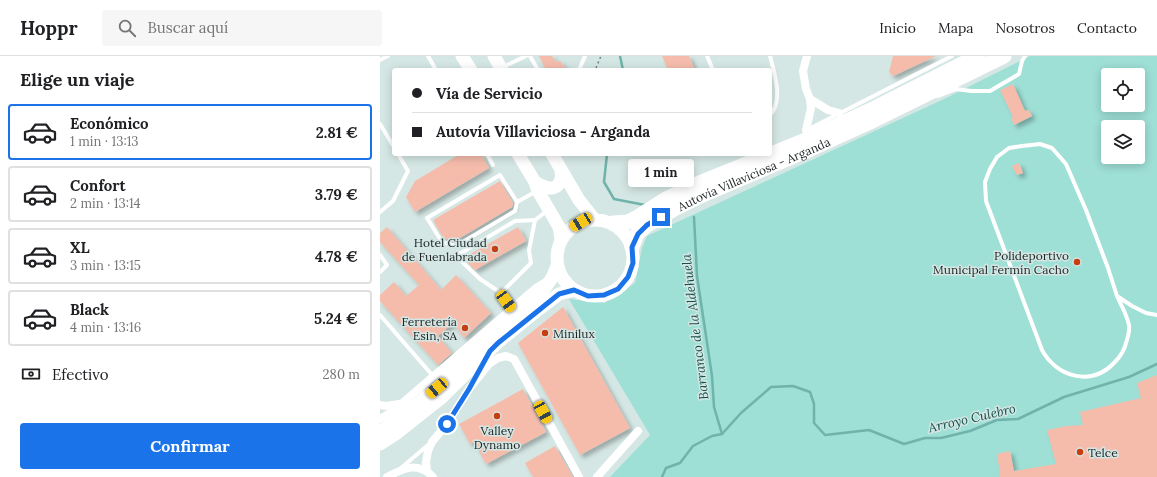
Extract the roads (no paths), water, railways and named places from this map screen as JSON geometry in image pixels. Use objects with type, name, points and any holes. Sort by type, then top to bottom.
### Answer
[{"type":"highway","points":[[772,154],[874,108],[978,56]]},
{"type":"highway","name":"Autovía Villaviciosa - Arganda","points":[[632,247],[638,234],[647,225],[680,206],[887,114],[1004,56]]},
{"type":"highway","points":[[772,147],[806,130]]},
{"type":"highway","points":[[731,171],[745,159],[752,156]]},
{"type":"highway","points":[[613,223],[628,222],[666,199],[697,184],[767,156]]},
{"type":"main road","points":[[462,56],[468,68]]},
{"type":"main road","points":[[494,56],[501,68]]},
{"type":"main road","points":[[519,156],[559,227],[561,239]]},
{"type":"main road","points":[[553,156],[579,200],[594,219]]},
{"type":"main road","points":[[536,186],[550,189],[556,186],[561,180],[561,170]]},
{"type":"main road","points":[[380,432],[437,388],[473,352],[542,292],[554,272],[557,248],[561,239],[569,229],[581,222],[594,219],[604,220],[613,223],[625,233],[632,247],[633,263],[628,277],[618,289],[604,295],[588,296],[574,290],[554,272]]},
{"type":"main road","points":[[380,444],[440,400],[498,343],[559,294],[574,290]]},
{"type":"street","points":[[806,130],[811,108],[803,71],[807,56]]},
{"type":"street","points":[[810,99],[828,110],[839,113]]},
{"type":"street","points":[[380,419],[392,412],[554,272]]},
{"type":"street","points":[[430,474],[426,462],[428,451],[432,442],[447,424],[469,389],[489,364],[498,358],[506,356],[514,359],[579,477]]},
{"type":"street","points":[[380,405],[386,406],[400,404]]},
{"type":"street","points":[[597,477],[638,431]]},
{"type":"street","points":[[387,477],[408,468],[418,467],[430,474]]},
{"type":"lane","points":[[380,60],[388,56]]},
{"type":"lane","points":[[428,56],[435,68]]},
{"type":"lane","points":[[504,68],[526,56]]},
{"type":"lane","points":[[530,56],[537,68]]},
{"type":"lane","points":[[580,68],[585,56]]},
{"type":"lane","points":[[707,56],[713,68]]},
{"type":"lane","points":[[770,56],[777,87],[776,107],[772,112]]},
{"type":"lane","points":[[806,130],[952,56]]},
{"type":"lane","points":[[935,98],[956,89],[990,91],[1019,74],[1022,61],[1025,56]]},
{"type":"lane","points":[[887,114],[921,103]]},
{"type":"lane","points":[[380,124],[392,144]]},
{"type":"lane","points":[[1117,296],[1129,325],[1129,333],[1125,350],[1120,358],[1109,368],[1096,376],[1084,377],[1070,374],[1056,368],[1047,359],[1042,350],[986,200],[985,182],[997,157],[1010,148],[1040,144],[1052,148],[1066,164],[1086,210],[1117,296],[1146,313],[1157,315]]},
{"type":"lane","points":[[380,212],[393,202],[408,171],[399,156]]},
{"type":"lane","points":[[488,156],[493,165]]},
{"type":"lane","points":[[517,202],[500,176],[427,218],[442,242],[456,246],[515,211],[517,202],[536,186]]},
{"type":"lane","points":[[512,308],[501,293],[480,279],[456,256],[515,221],[534,220],[549,210]]},
{"type":"lane","points":[[501,293],[531,263],[529,250],[534,220]]},
{"type":"lane","points":[[380,255],[387,265],[380,272]]},
{"type":"lane","points":[[380,315],[433,376]]},
{"type":"lane","points":[[469,389],[490,351]]},
{"type":"lane","points":[[395,473],[432,442]]},
{"type":"waterway","name":"Barranco de la Aldehuela","points":[[620,56],[623,68]]},
{"type":"waterway","name":"Barranco de la Aldehuela","points":[[607,156],[604,182],[614,199],[645,205]]},
{"type":"waterway","name":"Barranco de la Aldehuela","points":[[694,217],[697,276],[712,376],[714,407],[722,434]]},
{"type":"waterway","name":"Arroyo Culebro","points":[[662,477],[666,468],[680,463],[693,446],[712,436],[722,434],[741,413],[771,387],[793,386],[810,392],[814,404],[814,423],[825,435],[869,430],[904,444],[925,438],[941,438],[970,431],[997,420],[1018,419],[1064,397],[1129,377],[1157,364]]},
{"type":"place","name":"Hotel Ciudad de Fuenlabrada","points":[[495,249]]},
{"type":"place","name":"Polideportivo Municipal Fermín Cacho","points":[[1077,262]]},
{"type":"place","name":"Ferretería Esin, SA","points":[[465,328]]},
{"type":"place","name":"Minilux","points":[[545,333]]},
{"type":"place","name":"Valley Dynamo","points":[[497,416]]},
{"type":"place","name":"Telce","points":[[1080,452]]}]
